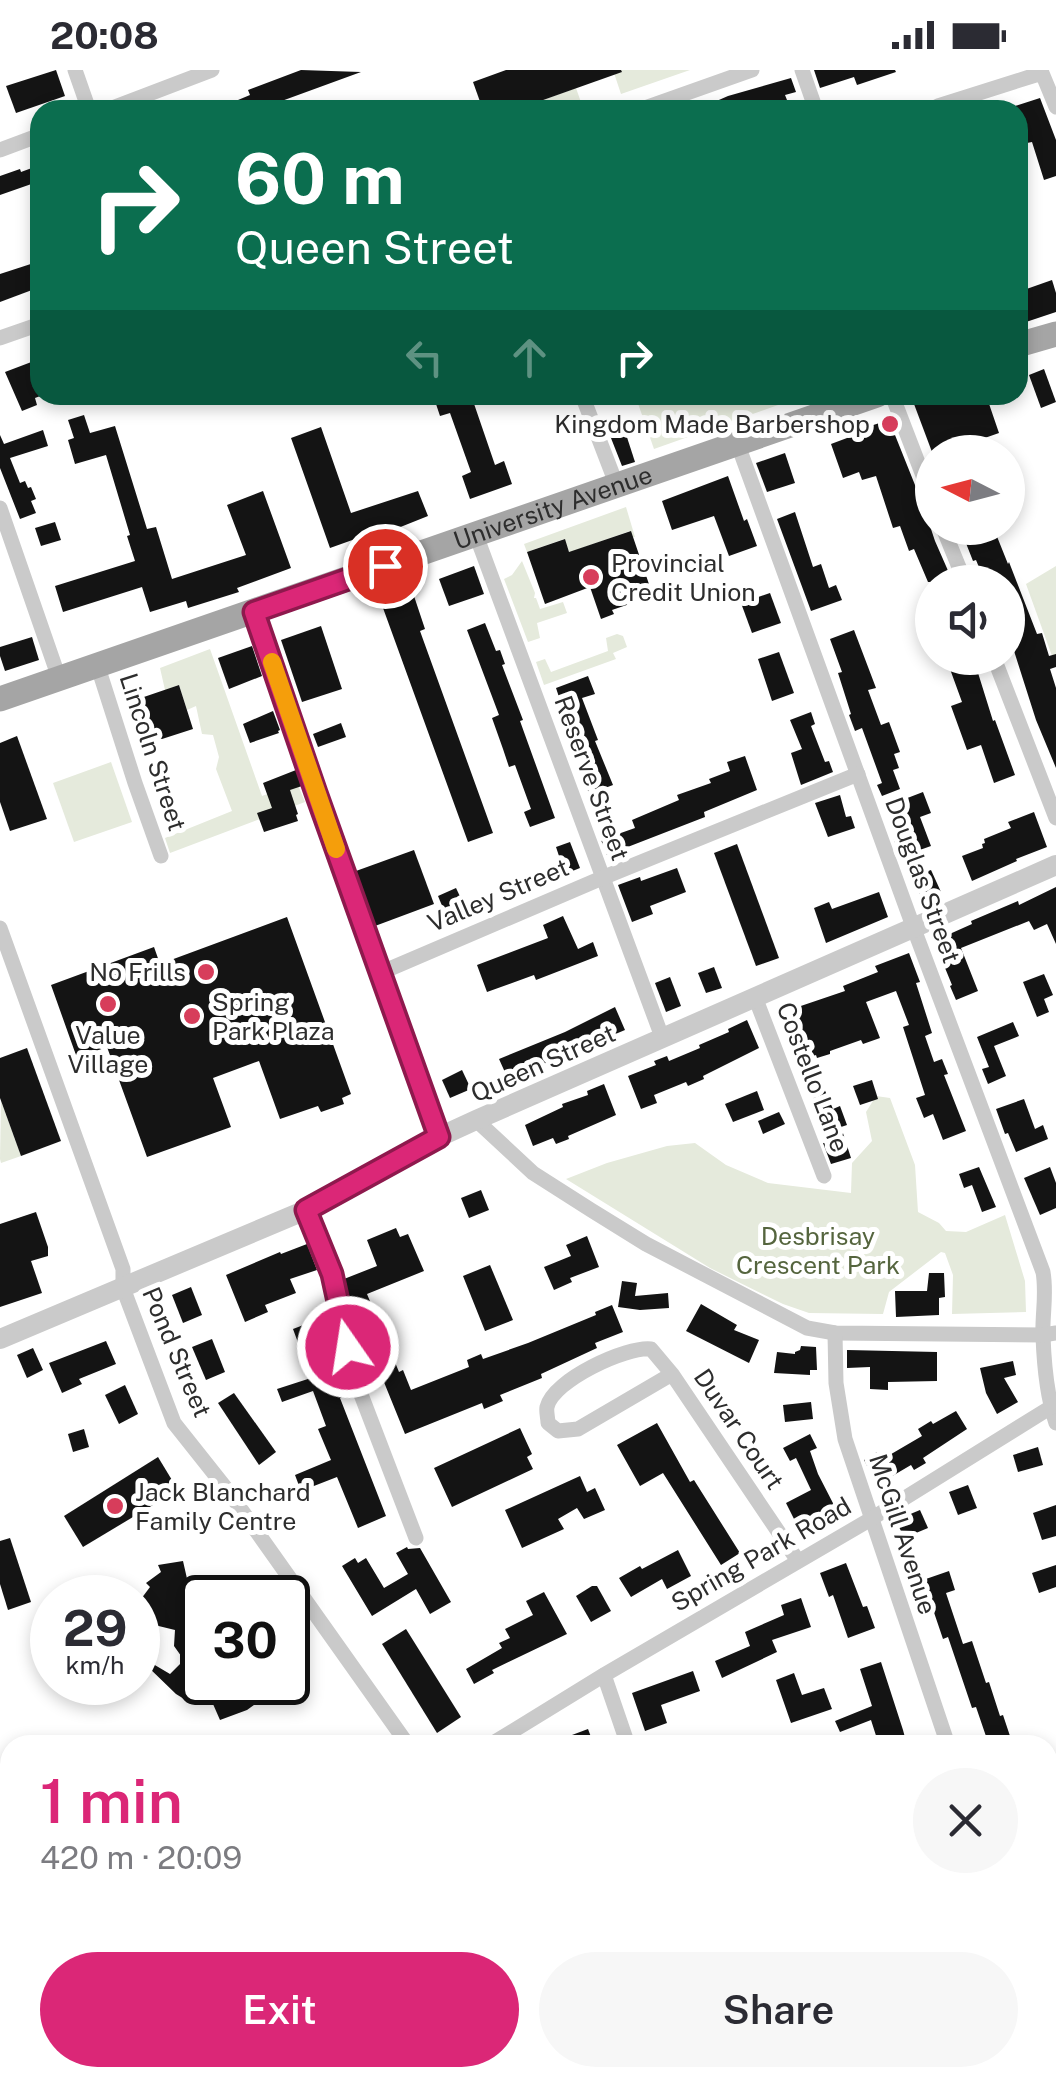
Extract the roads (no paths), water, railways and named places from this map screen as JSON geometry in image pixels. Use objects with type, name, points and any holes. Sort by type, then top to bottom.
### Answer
[{"type":"main road","points":[[1028,339],[1056,334]]},
{"type":"main road","name":"University Avenue","points":[[0,699],[849,405]]},
{"type":"street","points":[[75,70],[86,100]]},
{"type":"street","points":[[132,100],[212,70]]},
{"type":"street","points":[[667,100],[752,70]]},
{"type":"street","points":[[802,70],[812,100]]},
{"type":"street","points":[[962,100],[1042,73],[1056,106]]},
{"type":"street","points":[[0,150],[30,139]]},
{"type":"street","points":[[0,338],[30,328]]},
{"type":"street","points":[[586,405],[617,486]]},
{"type":"street","points":[[896,405],[915,455]]},
{"type":"street","name":"Douglas Street","points":[[738,445],[914,929],[1050,1286],[1054,1412]]},
{"type":"street","points":[[1,513],[59,678]]},
{"type":"street","name":"Reserve Street","points":[[476,534],[662,1037]]},
{"type":"street","points":[[254,612],[439,1137]]},
{"type":"street","name":"Lincoln Street","points":[[98,664],[161,856]]},
{"type":"street","points":[[1001,675],[1056,818]]},
{"type":"street","name":"Valley Street","points":[[380,973],[858,774]]},
{"type":"street","name":"Queen Street","points":[[0,1339],[306,1210],[439,1137],[1056,865]]},
{"type":"street","name":"Pond Street","points":[[0,928],[123,1268],[123,1288],[174,1422],[228,1491],[401,1735]]},
{"type":"street","name":"Costello Lane","points":[[755,996],[824,1176]]},
{"type":"street","points":[[476,1120],[533,1173],[646,1244],[807,1328],[835,1333],[1049,1334]]},
{"type":"street","points":[[306,1210],[332,1274],[357,1384],[416,1538]]},
{"type":"street","name":"McGill Avenue","points":[[835,1333],[845,1439],[945,1735]]},
{"type":"street","name":"Duvar Court","points":[[672,1374],[578,1428],[558,1432],[548,1423],[548,1406],[555,1394],[607,1359],[639,1348],[651,1349],[672,1374],[798,1561]]},
{"type":"street","name":"Spring Park Road","points":[[506,1735],[1054,1412]]},
{"type":"street","points":[[604,1675],[625,1735]]},
{"type":"place","name":"Kingdom Made Barbershop","points":[[890,424]]},
{"type":"place","name":"Provincial Credit Union","points":[[591,577]]},
{"type":"place","name":"No Frills","points":[[206,972]]},
{"type":"place","name":"Value Village","points":[[108,1004]]},
{"type":"place","name":"Spring Park Plaza","points":[[192,1016]]},
{"type":"place","name":"Jack Blanchard Family Centre","points":[[115,1506]]},
{"type":"park label","name":"Desbrisay Crescent Park","points":[[818,1250]]}]
